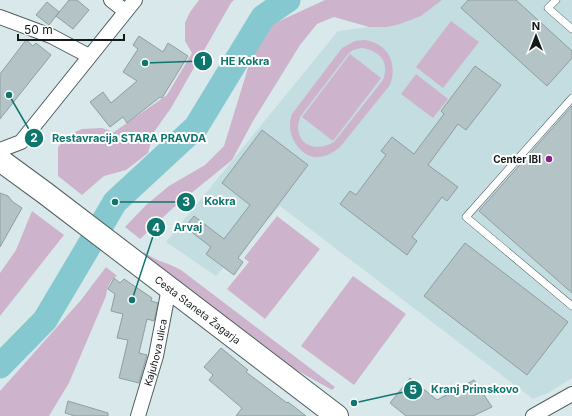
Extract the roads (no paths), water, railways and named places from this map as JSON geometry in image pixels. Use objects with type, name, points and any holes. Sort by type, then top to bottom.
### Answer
[{"type":"main road","name":"Cesta Staneta Žagarja","points":[[0,160],[337,416]]},
{"type":"street","points":[[0,150],[21,142],[130,5],[110,0]]},
{"type":"street","points":[[0,17],[51,36],[89,56]]},
{"type":"street","name":"Kajuhova ulica","points":[[138,416],[156,356],[169,288]]},
{"type":"street","points":[[532,416],[571,396]]},
{"type":"lane","points":[[556,0],[548,8],[572,29]]},
{"type":"lane","points":[[572,98],[466,217],[572,306]]},
{"type":"waterway","points":[[0,366],[45,320],[115,202],[196,127],[263,17],[288,0]]},
{"type":"place","name":"HE Kokra","points":[[145,63]]},
{"type":"place","name":"Restavracija STARA PRAVDA","points":[[9,95]]},
{"type":"place","name":"Center IBI","points":[[549,159]]},
{"type":"place","name":"Kokra","points":[[115,202]]},
{"type":"place","name":"Arvaj","points":[[132,300]]},
{"type":"place","name":"Kranj Primskovo","points":[[354,403]]}]
